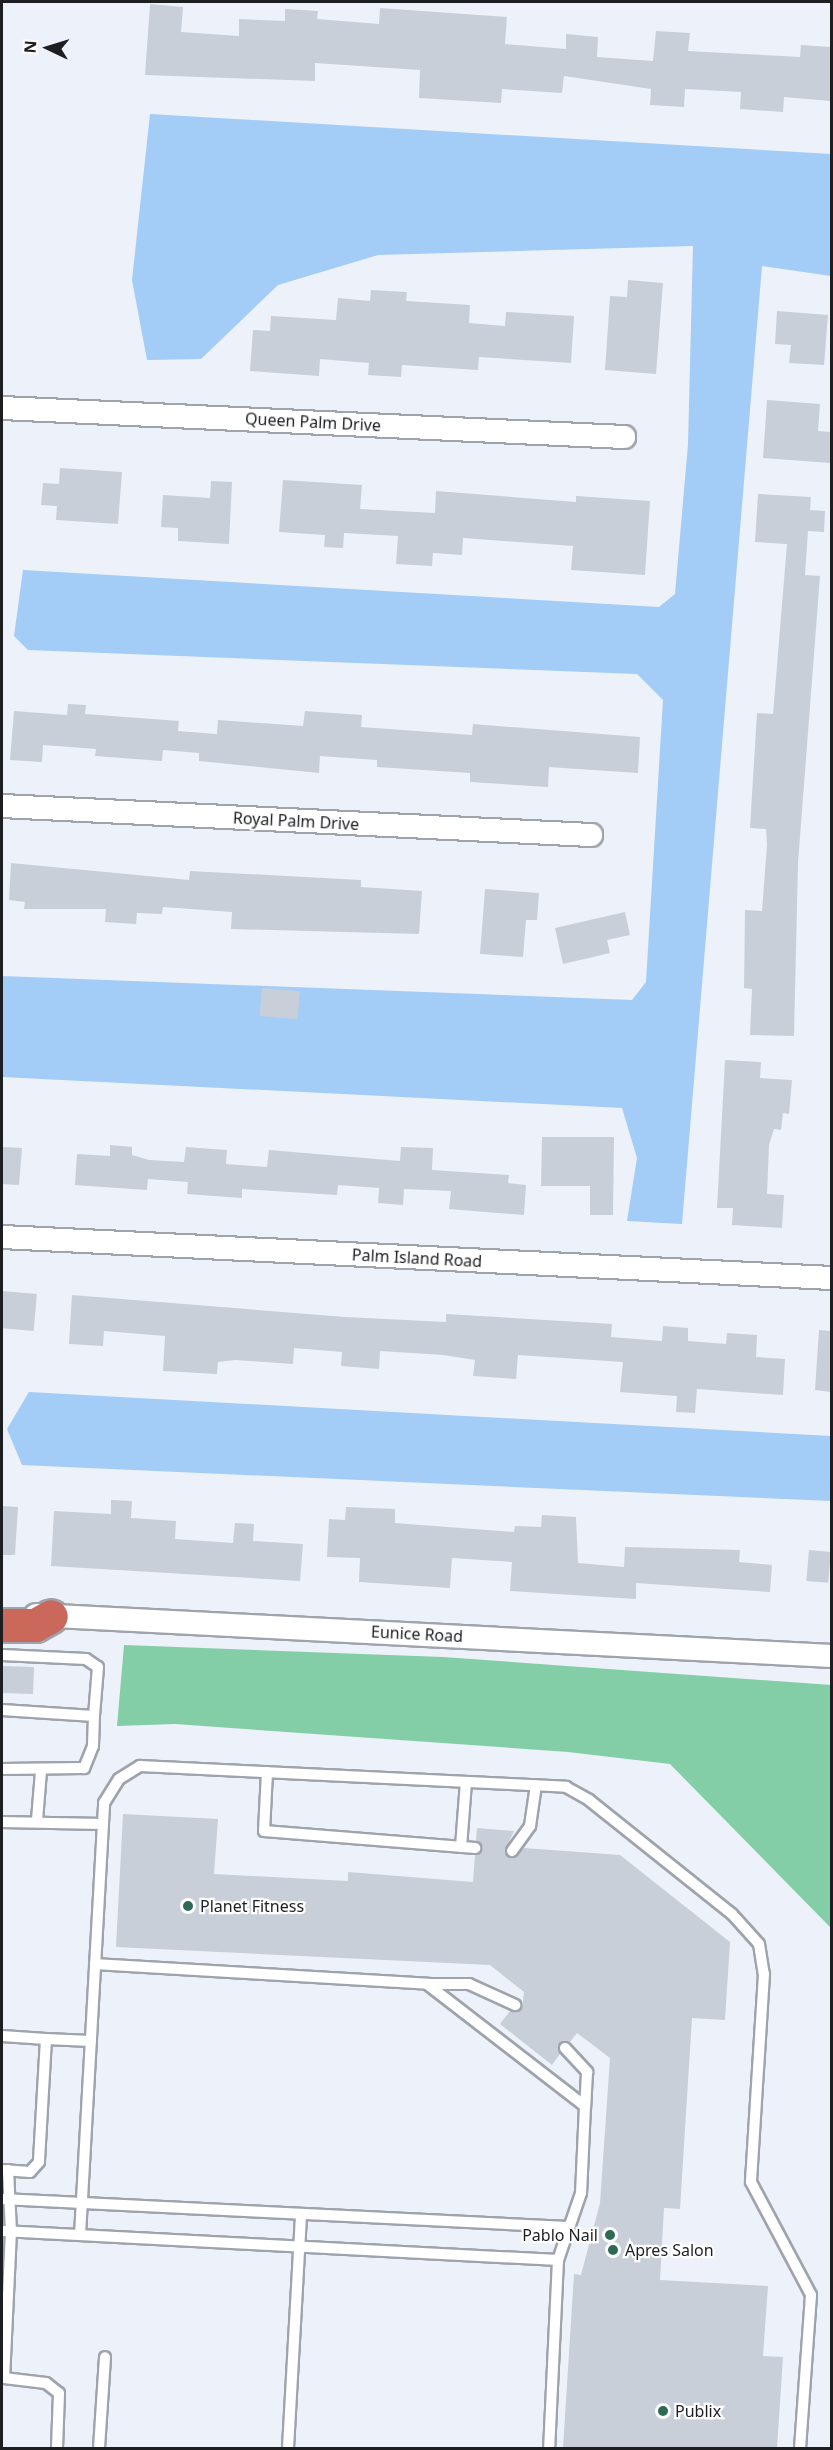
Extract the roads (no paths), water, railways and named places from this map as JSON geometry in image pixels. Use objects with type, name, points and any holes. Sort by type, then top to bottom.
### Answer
[{"type":"highway","points":[[2,1625],[35,1625],[51,1616]]},
{"type":"street","name":"Queen Palm Drive","points":[[2,408],[624,437]]},
{"type":"street","name":"Royal Palm Drive","points":[[2,807],[591,835]]},
{"type":"street","name":"Palm Island Road","points":[[2,1237],[831,1278]]},
{"type":"street","name":"Eunice Road","points":[[2,1613],[831,1656]]},
{"type":"lane","points":[[2,1655],[86,1659],[98,1667],[93,1746],[84,1768],[40,1771],[2,1768]]},
{"type":"lane","points":[[2,1710],[94,1716]]},
{"type":"lane","points":[[80,2235],[104,1803],[114,1787],[140,1766],[566,1787],[589,1800],[732,1914],[759,1944],[764,1974],[751,2182],[811,2295],[800,2448]]},
{"type":"lane","points":[[37,1820],[40,1771]]},
{"type":"lane","points":[[267,1772],[264,1831],[475,1848]]},
{"type":"lane","points":[[461,1847],[466,1782]]},
{"type":"lane","points":[[512,1851],[530,1826],[536,1785]]},
{"type":"lane","points":[[2,1822],[37,1820],[103,1824]]},
{"type":"lane","points":[[95,1965],[427,1984],[469,1984],[515,2005]]},
{"type":"lane","points":[[427,1984],[585,2106]]},
{"type":"lane","points":[[2,2036],[91,2041]]},
{"type":"lane","points":[[46,2039],[39,2162],[30,2172],[5,2170],[3,2378],[46,2384],[59,2393],[57,2448]]},
{"type":"lane","points":[[549,2448],[558,2260],[581,2193],[587,2072],[565,2048]]},
{"type":"lane","points":[[4,2200],[568,2227]]},
{"type":"lane","points":[[288,2448],[301,2214]]},
{"type":"lane","points":[[6,2231],[558,2260]]},
{"type":"lane","points":[[99,2448],[105,2357]]},
{"type":"water","points":[[150,114],[831,154],[831,276],[762,266],[682,1224],[627,1221],[637,1158],[622,1108],[2,1077],[2,976],[632,1000],[646,982],[663,700],[637,674],[28,650],[14,636],[23,570],[659,607],[675,594],[688,444],[693,246],[378,255],[278,285],[201,359],[147,360],[132,280]]},
{"type":"water","points":[[29,1392],[831,1436],[831,1501],[22,1465],[7,1429]]},
{"type":"place","name":"Planet Fitness","points":[[188,1906]]},
{"type":"place","name":"Pablo Nail","points":[[610,2235]]},
{"type":"place","name":"Apres Salon","points":[[613,2250]]},
{"type":"place","name":"Publix","points":[[663,2411]]}]
